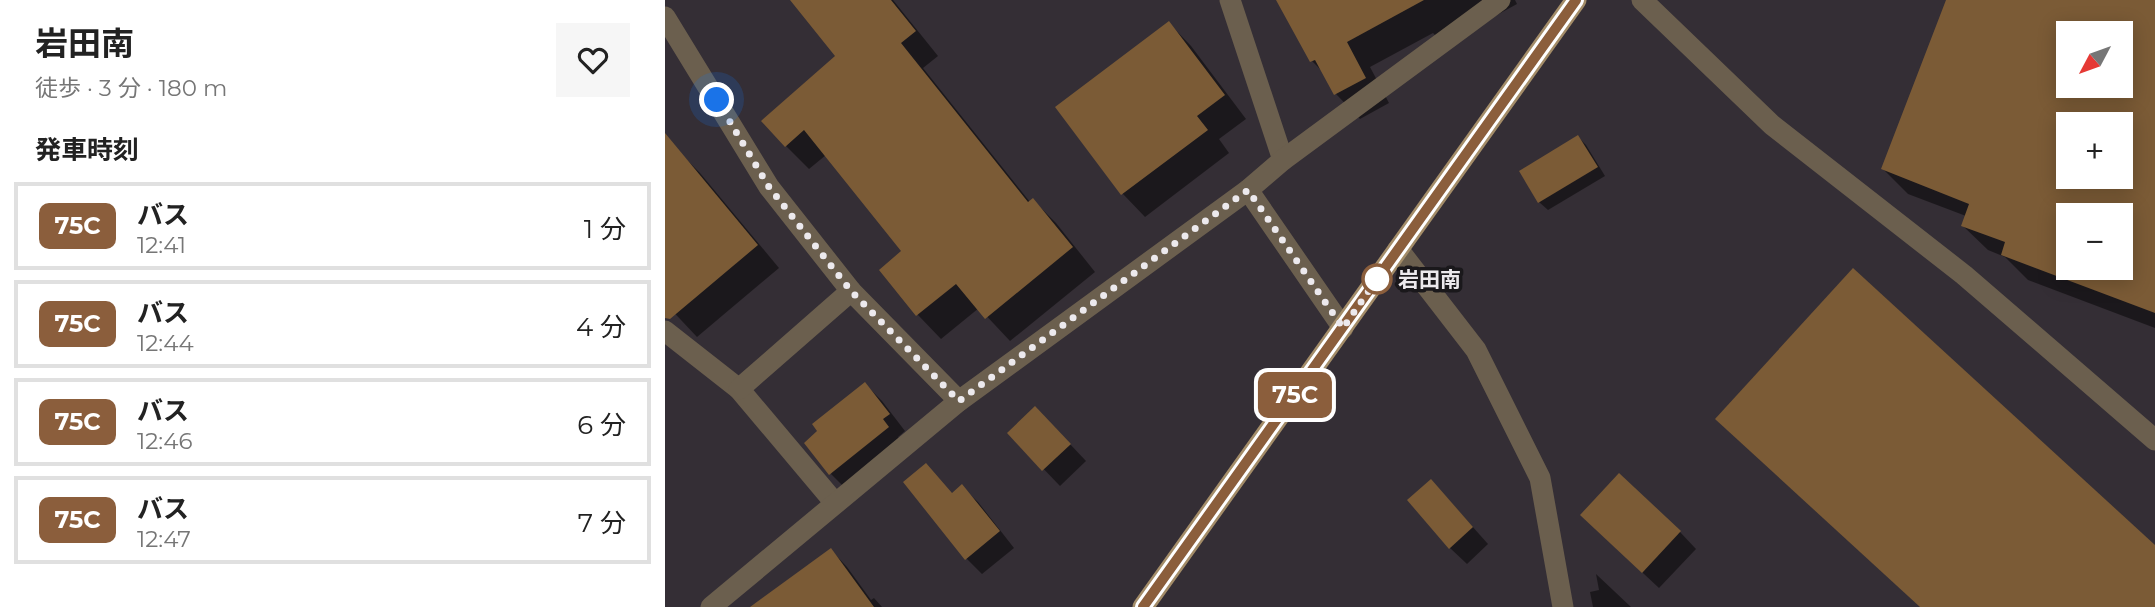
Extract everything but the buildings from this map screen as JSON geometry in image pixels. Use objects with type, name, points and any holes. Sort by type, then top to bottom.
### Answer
[{"type":"main road","points":[[1143,607],[1576,0]]},
{"type":"street","points":[[1230,0],[1283,160]]},
{"type":"street","points":[[711,607],[959,401],[1248,190],[1283,160],[1500,0]]},
{"type":"street","points":[[1642,0],[1772,125],[1964,275],[2155,440]]},
{"type":"street","points":[[665,17],[769,187],[851,291],[959,401]]},
{"type":"street","points":[[1248,190],[1343,328]]},
{"type":"street","points":[[1398,249],[1476,350],[1540,478],[1563,607]]},
{"type":"street","points":[[739,389],[851,291]]},
{"type":"street","points":[[665,331],[739,389],[835,503]]},
{"type":"bus line","name":"75C","points":[[1143,607],[1576,0]]},
{"type":"place","name":"岩田南","points":[[1377,279]]},
{"type":"route","points":[[717,100],[769,187],[851,291],[959,401],[1248,190],[1343,328],[1377,279]]}]
